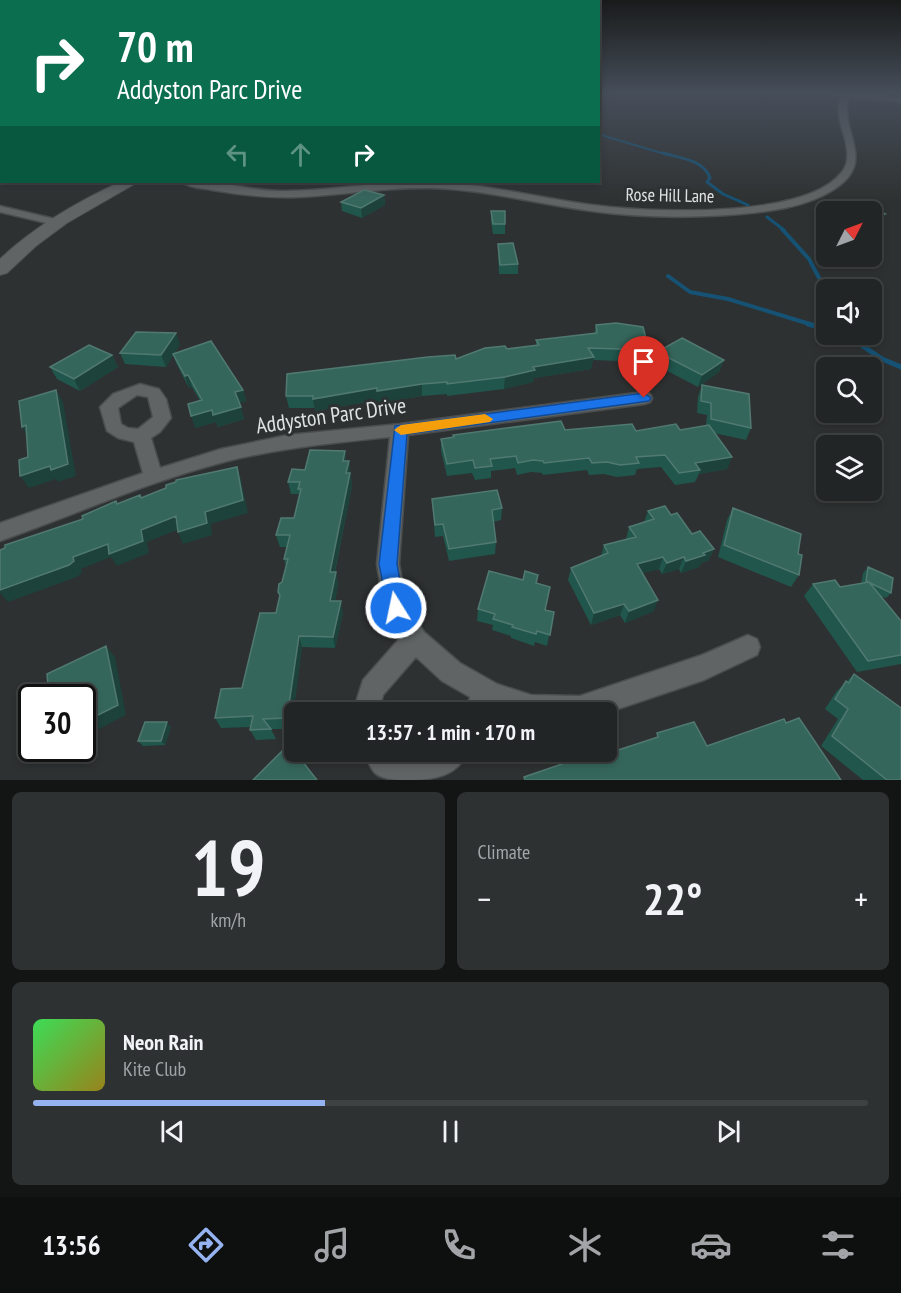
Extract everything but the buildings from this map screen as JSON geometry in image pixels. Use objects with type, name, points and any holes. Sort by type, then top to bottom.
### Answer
[{"type":"main road","points":[[0,269],[26,244],[55,222],[129,183]]},
{"type":"street","name":"Rose Hill Lane","points":[[193,183],[248,192],[282,194],[402,185],[458,186],[593,208],[665,214],[729,212],[770,208],[795,202],[830,188],[850,169],[853,147],[847,130]]},
{"type":"street","points":[[0,209],[55,222]]},
{"type":"street","name":"Addyston Parc Drive","points":[[0,532],[154,477],[221,456],[288,441],[400,430],[644,398]]},
{"type":"street","points":[[400,430],[388,564],[396,608],[415,640],[482,702]]},
{"type":"street","points":[[141,436],[154,477]]},
{"type":"street","points":[[368,702],[372,688],[415,640]]},
{"type":"street","points":[[601,702],[704,667],[748,647]]},
{"type":"street","points":[[385,762],[411,770],[429,768],[441,762]]},
{"type":"waterway","points":[[600,135],[668,155]]},
{"type":"waterway","points":[[663,153],[697,163],[707,172],[710,178],[707,182],[723,194],[748,205]]},
{"type":"waterway","points":[[767,217],[784,230]]},
{"type":"waterway","points":[[782,229],[809,259],[820,279]]},
{"type":"waterway","points":[[668,276],[690,292],[728,299],[813,325]]},
{"type":"waterway","points":[[808,324],[816,326]]},
{"type":"waterway","points":[[861,345],[882,359],[901,367]]},
{"type":"slow traffic","points":[[401,430],[485,419]]},
{"type":"route","points":[[396,608],[388,564],[400,430],[644,398]]}]
